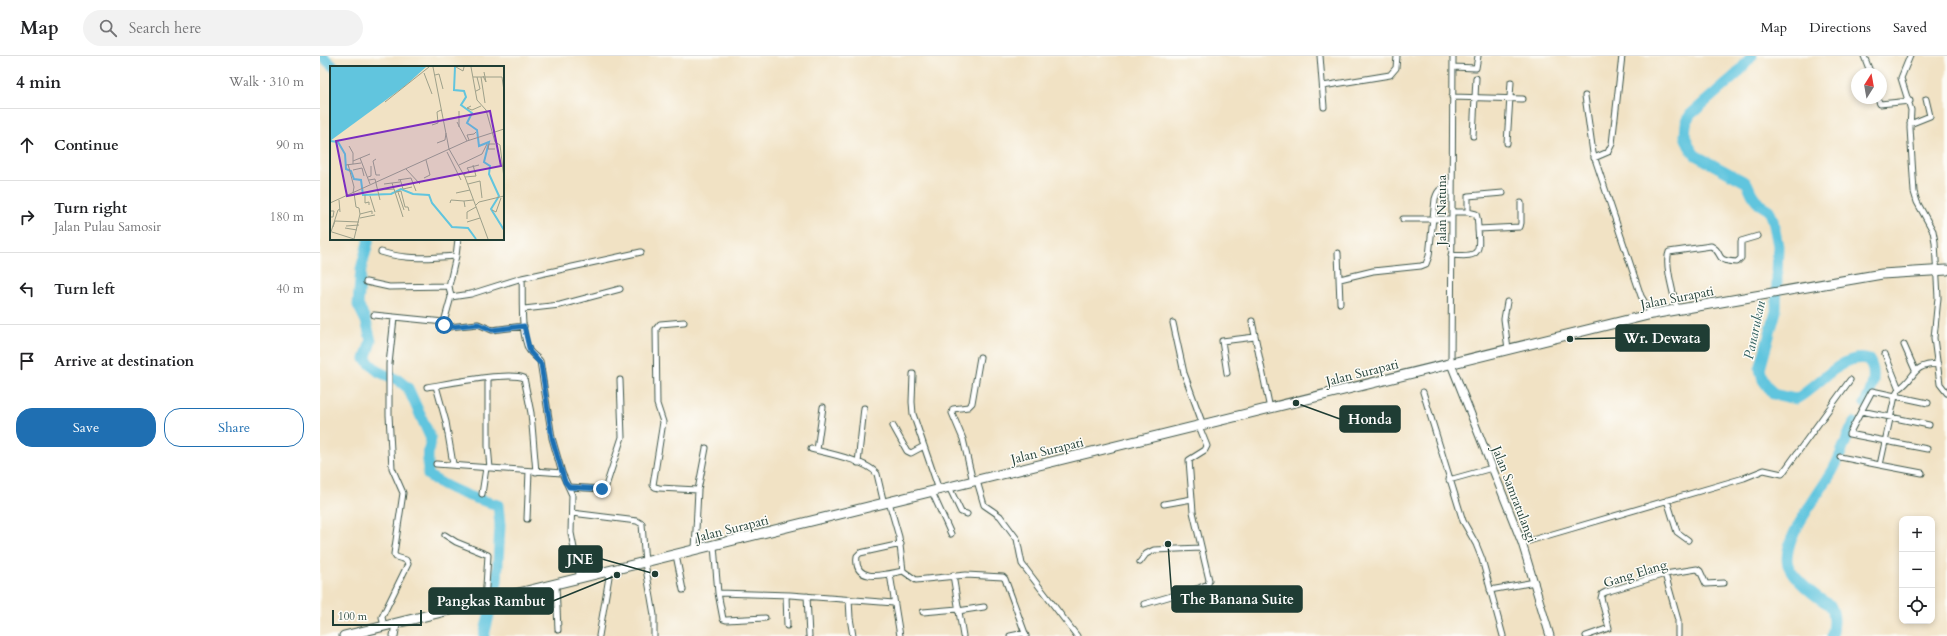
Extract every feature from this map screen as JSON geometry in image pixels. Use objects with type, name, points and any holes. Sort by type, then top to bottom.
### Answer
[{"type":"highway","name":"Jalan Surapati","points":[[344,636],[1652,314],[1882,274],[1947,270]]},
{"type":"main road","name":"Jalan Samratulangi","points":[[1451,364],[1522,543],[1550,636]]},
{"type":"main road","points":[[394,636],[396,624]]},
{"type":"street","points":[[1320,56],[1324,107]]},
{"type":"street","points":[[1323,86],[1390,76],[1396,68],[1397,56]]},
{"type":"street","name":"Jalan Natuna","points":[[1451,364],[1453,56]]},
{"type":"street","points":[[1453,67],[1476,68],[1478,56]]},
{"type":"street","points":[[1594,158],[1605,154],[1611,148],[1622,56]]},
{"type":"street","points":[[1864,56],[1869,68]]},
{"type":"street","points":[[1910,56],[1902,78],[1910,100],[1914,192],[1917,202],[1934,232],[1938,298],[1934,338],[1940,384],[1947,393]]},
{"type":"street","points":[[1473,136],[1476,78]]},
{"type":"street","points":[[1507,143],[1511,82]]},
{"type":"street","points":[[1584,96],[1594,158],[1641,296],[1652,314]]},
{"type":"street","points":[[1452,97],[1475,99],[1523,99]]},
{"type":"street","points":[[1910,124],[1930,116],[1926,99]]},
{"type":"street","points":[[1887,103],[1910,100]]},
{"type":"street","points":[[1340,279],[1373,271],[1424,265],[1428,261],[1429,256],[1432,218],[1437,191],[1442,188],[1452,188]]},
{"type":"street","points":[[1468,212],[1468,196],[1504,193]]},
{"type":"street","points":[[1478,229],[1520,227],[1522,223],[1521,203]]},
{"type":"street","points":[[1451,255],[1466,256],[1475,253],[1480,244],[1476,214],[1468,212],[1452,212]]},
{"type":"street","points":[[1403,219],[1452,219]]},
{"type":"street","points":[[1677,309],[1667,256],[1669,252],[1711,246],[1716,249],[1721,259],[1726,262],[1737,262],[1741,258],[1741,241],[1758,236]]},
{"type":"street","points":[[444,322],[451,297],[449,286],[458,240]]},
{"type":"street","points":[[381,252],[393,256],[416,258],[456,256]]},
{"type":"street","points":[[451,297],[471,294],[522,278],[641,252]]},
{"type":"street","points":[[1338,253],[1340,303]]},
{"type":"street","points":[[522,278],[524,326],[530,352],[541,364],[552,438],[562,473],[572,495],[571,533],[580,579]]},
{"type":"street","points":[[366,282],[389,287],[449,286]]},
{"type":"street","points":[[524,308],[560,305],[620,289]]},
{"type":"street","points":[[1507,302],[1504,319],[1508,350]]},
{"type":"street","points":[[374,315],[444,322],[446,326],[478,324],[492,330],[524,326]]},
{"type":"street","points":[[384,627],[382,617],[408,564],[408,561],[396,557],[394,554],[403,492],[392,468],[388,387],[394,318]]},
{"type":"street","points":[[1252,321],[1270,409]]},
{"type":"street","points":[[684,322],[660,324],[656,329],[659,392],[658,404],[663,422],[653,485],[659,488],[698,490]]},
{"type":"street","points":[[1144,604],[1206,586],[1209,580],[1201,548],[1192,499],[1188,462],[1190,458],[1205,450],[1207,446],[1184,373],[1174,323]]},
{"type":"street","points":[[1227,373],[1222,341],[1255,337]]},
{"type":"street","points":[[1904,345],[1916,370]]},
{"type":"street","points":[[1885,354],[1899,389]]},
{"type":"street","points":[[980,357],[972,403],[968,407],[953,409],[952,413],[963,439],[975,481],[984,505],[1000,516],[1017,539],[1022,564],[1077,636]]},
{"type":"street","points":[[1880,465],[1895,396],[1899,389],[1916,370],[1923,366],[1938,364]]},
{"type":"street","points":[[913,374],[913,414],[924,446],[936,491],[951,534]]},
{"type":"street","points":[[427,388],[467,380],[518,376],[525,379],[533,425],[536,472]]},
{"type":"street","points":[[482,494],[488,468],[488,379]]},
{"type":"street","points":[[569,487],[602,489],[606,486],[622,436],[620,380]]},
{"type":"street","points":[[1522,543],[1744,478],[1764,470],[1780,474],[1784,472],[1850,380]]},
{"type":"street","points":[[436,386],[446,422],[453,464]]},
{"type":"street","points":[[1927,449],[1849,434],[1872,391],[1928,403]]},
{"type":"street","points":[[1423,392],[1449,480],[1463,521],[1482,559],[1503,636]]},
{"type":"street","points":[[817,450],[823,407]]},
{"type":"street","points":[[858,463],[864,408]]},
{"type":"street","points":[[1861,411],[1929,425]]},
{"type":"street","points":[[894,426],[907,452],[911,453],[924,446]]},
{"type":"street","points":[[695,550],[698,490],[706,448]]},
{"type":"street","points":[[811,449],[858,463],[874,470],[877,474],[900,544],[903,571]]},
{"type":"street","points":[[1840,457],[1922,473]]},
{"type":"street","points":[[436,464],[453,464],[562,473]]},
{"type":"street","points":[[1449,480],[1492,468]]},
{"type":"street","points":[[527,519],[529,471]]},
{"type":"street","points":[[949,488],[961,512],[967,514]]},
{"type":"street","points":[[1164,504],[1192,499]]},
{"type":"street","points":[[1667,500],[1677,532],[1688,540]]},
{"type":"street","points":[[572,513],[640,522],[642,527],[645,563],[654,615],[654,636]]},
{"type":"street","points":[[444,535],[456,542],[488,555],[487,602]]},
{"type":"street","points":[[900,544],[860,554],[857,556],[859,568],[865,574],[872,577],[903,571],[916,580],[953,575],[986,575],[1004,578],[1025,635],[1010,636]]},
{"type":"street","points":[[714,546],[718,593],[721,615],[724,620],[765,618]]},
{"type":"street","points":[[1140,562],[1146,554],[1154,550],[1201,548]]},
{"type":"street","points":[[676,555],[683,590]]},
{"type":"street","name":"Gang Elang","points":[[1586,636],[1608,628],[1601,598],[1602,594],[1665,574],[1698,568],[1706,584],[1724,583]]},
{"type":"street","points":[[599,636],[610,571]]},
{"type":"street","points":[[890,574],[900,636]]},
{"type":"street","points":[[1665,574],[1678,620],[1678,636]]},
{"type":"street","points":[[953,575],[962,636]]},
{"type":"street","points":[[1490,590],[1534,582]]},
{"type":"street","points":[[556,585],[558,630]]},
{"type":"street","points":[[718,593],[807,596],[894,603]]},
{"type":"street","points":[[786,595],[788,626]]},
{"type":"street","points":[[807,596],[809,636]]},
{"type":"street","points":[[849,599],[853,636]]},
{"type":"street","points":[[924,612],[984,607]]},
{"type":"waterway","points":[[322,56],[333,66]]},
{"type":"waterway","name":"Panarukan","points":[[1752,56],[1737,74],[1690,115],[1686,124],[1685,136],[1695,155],[1747,183],[1759,204],[1769,210],[1773,220],[1778,246],[1776,311],[1760,369],[1763,380],[1773,394],[1796,399],[1840,365],[1859,359],[1869,360],[1872,365],[1874,376],[1872,387],[1865,403]]},
{"type":"waterway","points":[[369,240],[361,269],[358,305],[366,321],[371,341],[365,359],[379,372],[398,380],[408,388],[431,439],[428,454],[428,475],[444,485],[462,493],[498,505],[500,525],[497,582],[484,636]]},
{"type":"waterway","name":"Panarukan","points":[[1832,636],[1834,617],[1830,605],[1812,593],[1800,582],[1788,565],[1787,555],[1790,542],[1796,529],[1834,468],[1854,423]]},
{"type":"place","name":"Wr. Dewata","points":[[1570,339]]},
{"type":"place","name":"Honda","points":[[1296,403]]},
{"type":"place","name":"The Banana Suite","points":[[1168,544]]},
{"type":"place","name":"JNE","points":[[655,574]]},
{"type":"place","name":"Pangkas Rambut","points":[[617,575]]},
{"type":"route","points":[[444,325],[449,327],[457,327],[481,324],[492,330],[524,326],[530,352],[540,361],[541,364],[552,438],[565,482],[569,487],[602,489]]}]
